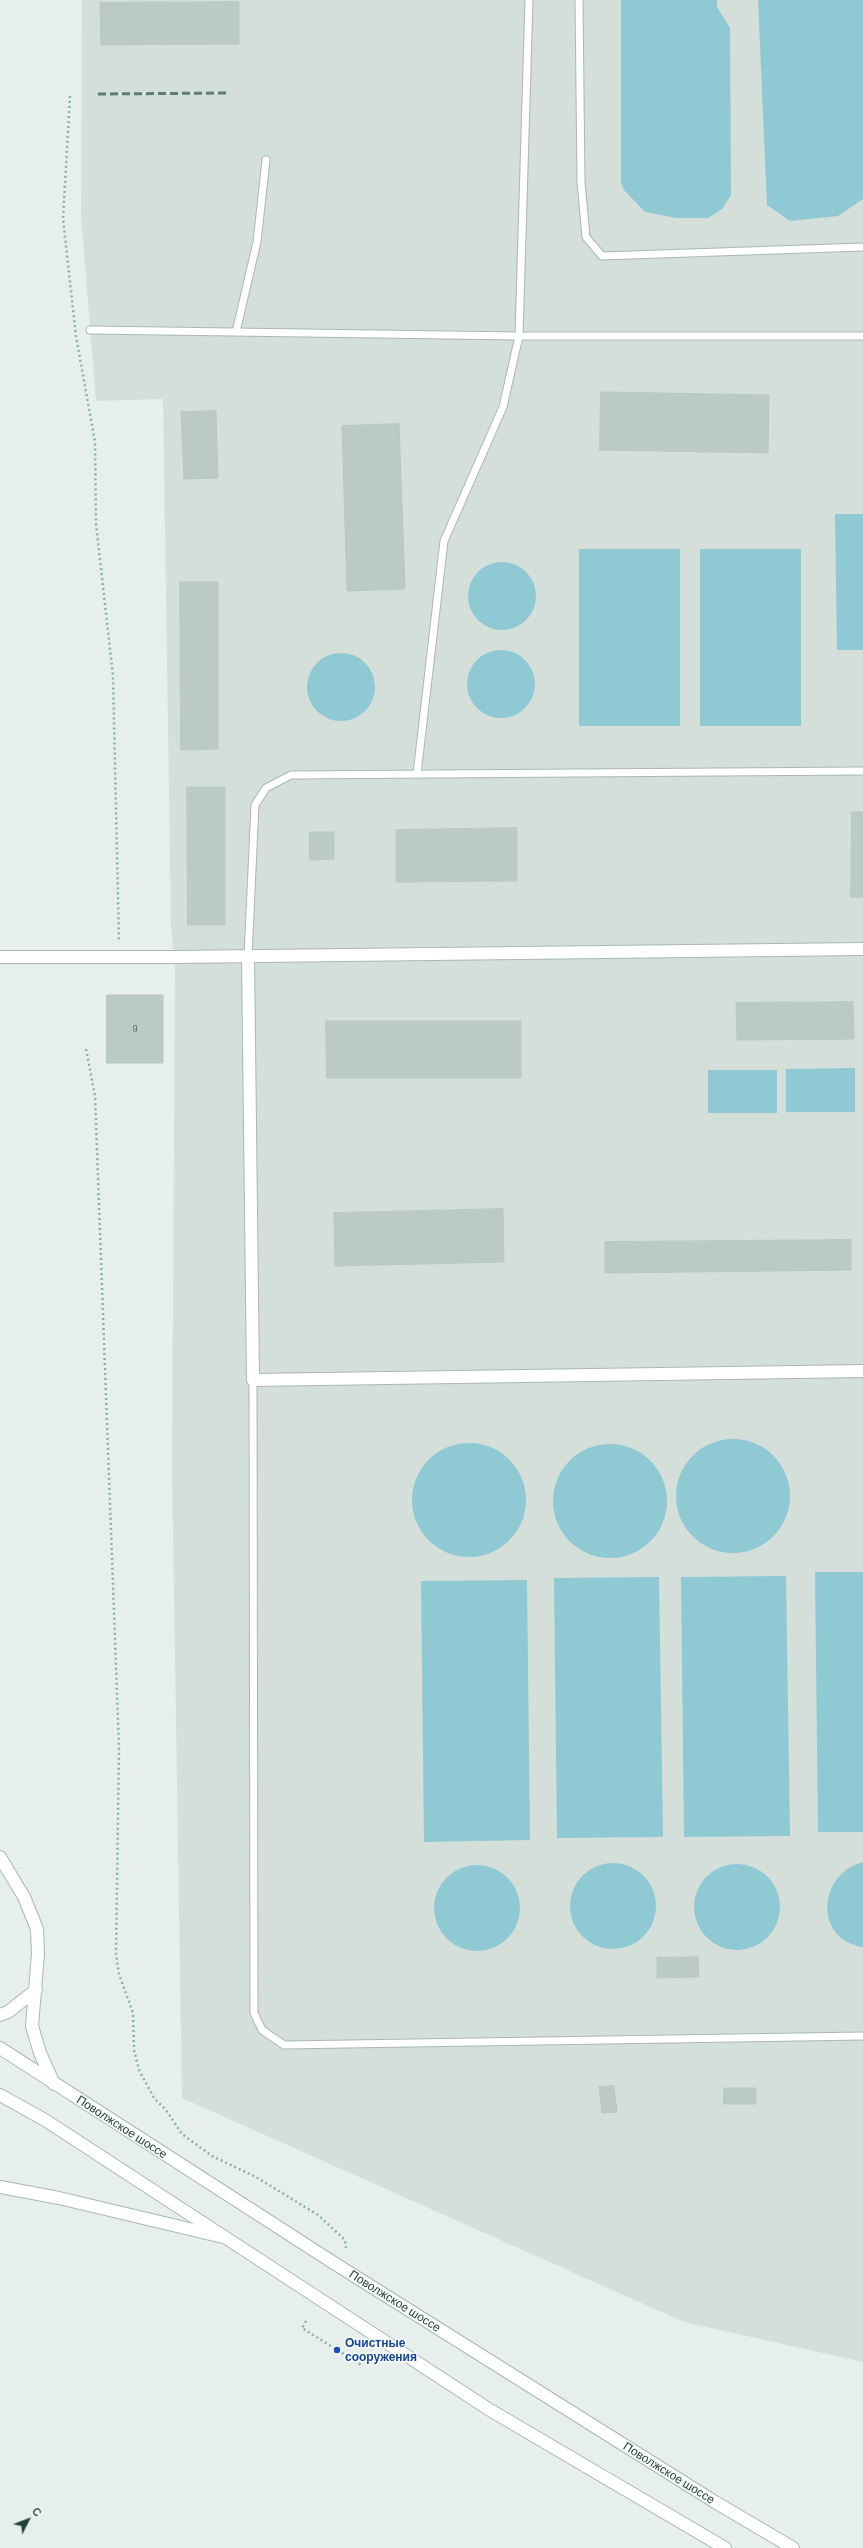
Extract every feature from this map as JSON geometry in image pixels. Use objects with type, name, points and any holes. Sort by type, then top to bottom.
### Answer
[{"type":"street","points":[[0,957],[248,956],[863,949]]},
{"type":"street","points":[[248,956],[253,1380],[863,1371]]},
{"type":"street","points":[[0,1857],[24,1897],[37,1928],[36,1990],[32,2026],[40,2053],[54,2084]]},
{"type":"street","points":[[0,2015],[8,2012],[36,1990]]},
{"type":"street","name":"Поволжское шоссе","points":[[0,2048],[364,2282],[715,2502],[793,2548]]},
{"type":"street","points":[[0,2095],[45,2120],[490,2410],[725,2548]]},
{"type":"street","points":[[0,2187],[59,2198],[227,2238]]},
{"type":"lane","points":[[417,774],[444,541],[503,407],[519,336],[529,0]]},
{"type":"lane","points":[[579,0],[582,190],[586,237],[602,256],[863,247]]},
{"type":"lane","points":[[236,332],[257,242],[266,160]]},
{"type":"lane","points":[[90,330],[519,336],[863,336]]},
{"type":"lane","points":[[248,956],[255,805],[266,788],[291,775],[863,771]]},
{"type":"lane","points":[[253,1380],[254,2013],[262,2030],[284,2045],[863,2036]]},
{"type":"path","points":[[70,96],[63,219],[76,336],[95,442],[96,524],[113,676],[120,957]]},
{"type":"path","points":[[86,1049],[95,1096],[119,1748],[116,1954],[119,1974],[133,2013],[134,2050],[140,2070],[154,2098],[166,2110],[182,2134],[212,2156],[256,2176],[318,2215],[345,2240],[346,2248]]},
{"type":"path","points":[[306,2321],[302,2328],[363,2366]]},
{"type":"shaded area","points":[[82,0],[863,0],[863,2362],[684,2322],[182,2098],[172,1470],[175,967],[171,926],[163,399],[96,401],[81,216]]},
{"type":"water","points":[[621,0],[717,0],[717,7],[730,28],[731,195],[722,209],[708,218],[676,218],[645,212],[624,190],[621,183]]},
{"type":"water","points":[[758,0],[863,0],[863,199],[838,216],[790,221],[767,205]]},
{"type":"water","points":[[835,514],[863,514],[863,650],[837,650]]},
{"type":"water","points":[[579,549],[680,549],[680,726],[579,726]]},
{"type":"water","points":[[700,549],[801,549],[801,726],[700,726]]},
{"type":"water","points":[[502,562],[515,565],[526,572],[533,583],[536,596],[533,609],[526,620],[515,627],[502,630],[489,627],[478,620],[471,609],[468,596],[471,583],[478,572],[489,565]]},
{"type":"water","points":[[501,650],[514,653],[525,660],[532,671],[535,684],[532,697],[525,708],[514,715],[501,718],[488,715],[477,708],[470,697],[467,684],[470,671],[477,660],[488,653]]},
{"type":"water","points":[[341,653],[354,656],[365,663],[372,674],[375,687],[372,700],[365,711],[354,718],[341,721],[328,718],[317,711],[310,700],[307,687],[310,674],[317,663],[328,656]]},
{"type":"water","points":[[855,1068],[855,1112],[786,1112],[786,1069]]},
{"type":"water","points":[[708,1070],[777,1070],[777,1113],[708,1113]]},
{"type":"water","points":[[733,1439],[755,1443],[773,1456],[786,1474],[790,1496],[786,1518],[773,1536],[755,1549],[733,1553],[711,1549],[693,1536],[680,1518],[676,1496],[680,1474],[693,1456],[711,1443]]},
{"type":"water","points":[[469,1443],[491,1447],[509,1460],[522,1478],[526,1500],[522,1522],[509,1540],[491,1553],[469,1557],[447,1553],[429,1540],[416,1522],[412,1500],[416,1478],[429,1460],[447,1447]]},
{"type":"water","points":[[610,1444],[632,1448],[650,1461],[663,1479],[667,1501],[663,1523],[650,1541],[632,1554],[610,1558],[588,1554],[570,1541],[557,1523],[553,1501],[557,1479],[570,1461],[588,1448]]},
{"type":"water","points":[[815,1572],[863,1572],[863,1832],[818,1832]]},
{"type":"water","points":[[786,1576],[790,1836],[684,1837],[681,1577]]},
{"type":"water","points":[[659,1577],[663,1837],[557,1838],[554,1578]]},
{"type":"water","points":[[527,1580],[530,1840],[424,1842],[421,1581]]},
{"type":"water","points":[[863,1862],[863,1947],[847,1942],[836,1932],[829,1920],[827,1906],[830,1892],[837,1879],[848,1869]]},
{"type":"water","points":[[613,1863],[630,1866],[644,1875],[653,1889],[656,1906],[653,1923],[644,1937],[630,1946],[613,1949],[596,1946],[582,1937],[573,1923],[570,1906],[573,1889],[582,1875],[596,1866]]},
{"type":"water","points":[[737,1864],[754,1867],[768,1876],[777,1890],[780,1907],[777,1924],[768,1938],[754,1947],[737,1950],[720,1947],[706,1938],[697,1924],[694,1907],[697,1890],[706,1876],[720,1867]]},
{"type":"water","points":[[477,1865],[494,1868],[508,1877],[517,1891],[520,1908],[517,1925],[508,1939],[494,1948],[477,1951],[460,1948],[446,1939],[437,1925],[434,1908],[437,1891],[446,1877],[460,1868]]},
{"type":"building","points":[[239,2],[239,44],[101,45],[100,3]]},
{"type":"building","points":[[601,392],[769,395],[768,453],[600,450]]},
{"type":"building","points":[[216,411],[218,478],[184,479],[181,412]]},
{"type":"building","points":[[399,424],[405,589],[347,591],[342,426]]},
{"type":"building","points":[[180,582],[218,582],[218,749],[181,750]]},
{"type":"building","points":[[187,787],[225,787],[225,925],[188,925]]},
{"type":"building","points":[[852,812],[863,812],[863,897],[851,897]]},
{"type":"building","points":[[517,828],[517,881],[396,882],[396,830]]},
{"type":"building","points":[[310,832],[334,832],[334,859],[310,860]]},
{"type":"building","points":[[107,995],[163,995],[163,1063],[107,1063]]},
{"type":"building","points":[[853,1002],[854,1039],[737,1040],[736,1003]]},
{"type":"building","points":[[326,1021],[521,1021],[521,1078],[327,1078]]},
{"type":"building","points":[[503,1209],[504,1262],[335,1266],[334,1213]]},
{"type":"building","points":[[851,1240],[851,1270],[605,1273],[605,1242]]},
{"type":"building","points":[[698,1957],[699,1977],[657,1978],[657,1958]]},
{"type":"building","points":[[614,2086],[617,2112],[602,2113],[599,2087]]},
{"type":"building","points":[[724,2088],[756,2088],[756,2104],[724,2104]]},
{"type":"railway","points":[[98,94],[227,93]]},
{"type":"place","name":"Очистные сооружения","points":[[337,2350]]}]
